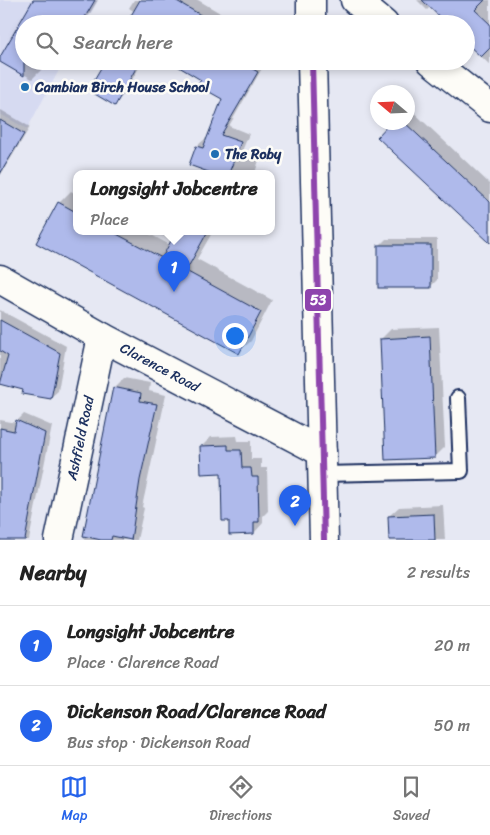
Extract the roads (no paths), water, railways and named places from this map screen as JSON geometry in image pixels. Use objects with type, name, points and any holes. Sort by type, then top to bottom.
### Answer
[{"type":"main road","points":[[311,0],[311,15]]},
{"type":"main road","points":[[355,0],[373,15]]},
{"type":"main road","points":[[312,70],[324,540]]},
{"type":"main road","points":[[442,70],[490,108]]},
{"type":"main road","name":"Clarence Road","points":[[0,279],[322,463]]},
{"type":"main road","name":"Ashfield Road","points":[[59,540],[102,336]]},
{"type":"lane","points":[[322,463],[461,471],[458,398]]},
{"type":"place","name":"Cambian Birch House School","points":[[25,87]]},
{"type":"place","name":"The Roby","points":[[215,154]]},
{"type":"place","name":"Longsight Jobcentre","points":[[174,292]]},
{"type":"place","name":"Dickenson Road/Clarence Road","points":[[295,526]]}]
